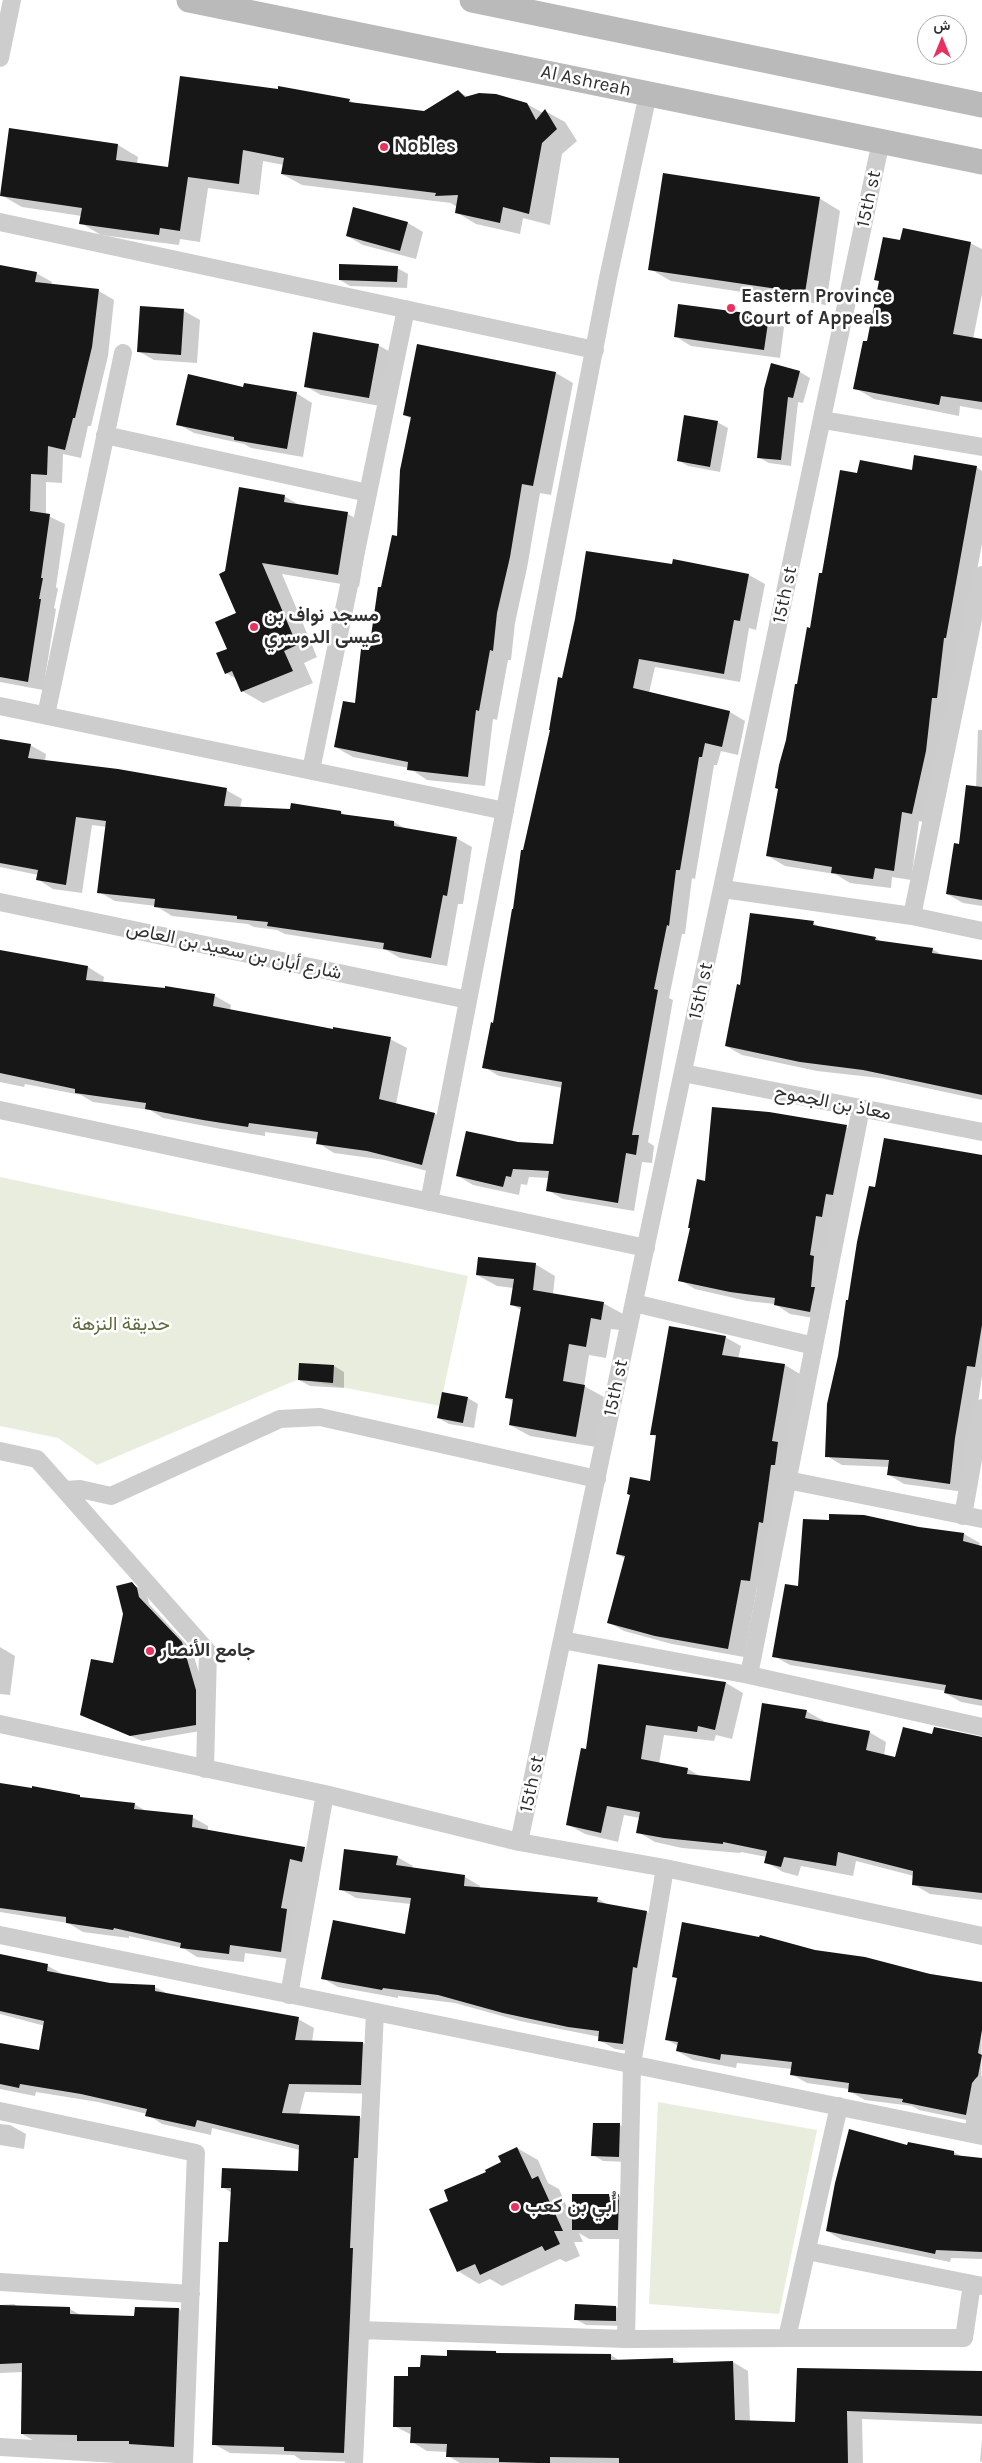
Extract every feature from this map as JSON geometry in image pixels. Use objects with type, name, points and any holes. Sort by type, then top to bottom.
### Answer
[{"type":"street","points":[[0,58],[12,0]]},
{"type":"street","name":"Al Ashreah","points":[[189,0],[982,162]]},
{"type":"street","points":[[472,0],[982,105]]},
{"type":"street","points":[[428,1202],[594,350],[648,94]]},
{"type":"street","name":"15th st","points":[[519,1842],[882,141]]},
{"type":"street","points":[[0,222],[594,350]]},
{"type":"street","points":[[310,770],[406,309]]},
{"type":"street","points":[[46,715],[123,353]]},
{"type":"street","points":[[823,420],[982,447]]},
{"type":"street","points":[[106,435],[368,494]]},
{"type":"street","points":[[912,916],[978,619],[982,576]]},
{"type":"street","points":[[0,706],[505,811]]},
{"type":"street","points":[[723,889],[912,916],[982,931]]},
{"type":"street","name":"شارع أبان بن سعيد بن العاص","points":[[0,902],[468,1000]]},
{"type":"street","name":"معاذ بن الجموح","points":[[683,1074],[982,1132]]},
{"type":"street","points":[[749,1675],[861,1108]]},
{"type":"street","points":[[0,1110],[646,1248]]},
{"type":"street","points":[[634,1302],[814,1346]]},
{"type":"street","points":[[963,1516],[982,1408]]},
{"type":"street","points":[[66,1490],[80,1489],[111,1496],[280,1419],[320,1417],[597,1479]]},
{"type":"street","points":[[0,1451],[38,1459],[208,1652],[205,1769]]},
{"type":"street","points":[[787,1480],[982,1519]]},
{"type":"street","points":[[562,1640],[749,1675],[982,1727]]},
{"type":"street","points":[[0,1724],[325,1794],[519,1842],[665,1868],[982,1936]]},
{"type":"street","points":[[289,1995],[325,1794]]},
{"type":"street","points":[[626,2339],[632,2064],[665,1868]]},
{"type":"street","points":[[0,1935],[977,2134],[982,2089]]},
{"type":"street","points":[[354,2463],[375,2012]]},
{"type":"street","points":[[787,2338],[839,2106]]},
{"type":"street","points":[[0,2111],[196,2153],[184,2461],[0,2447]]},
{"type":"street","points":[[360,2330],[626,2339],[964,2338],[977,2286],[806,2251]]},
{"type":"street","points":[[0,2282],[191,2294]]},
{"type":"green space","name":"حديقة النزهة","points":[[0,1177],[468,1276],[440,1406],[299,1379],[97,1465],[58,1438],[0,1426]]},
{"type":"green space","points":[[658,2102],[817,2130],[779,2314],[649,2304]]},
{"type":"building","points":[[180,76],[278,89],[278,86],[350,99],[349,102],[424,111],[458,90],[465,97],[479,93],[496,94],[527,103],[536,120],[545,109],[557,129],[542,143],[529,214],[503,207],[500,223],[455,213],[458,195],[435,196],[436,193],[281,174],[284,158],[243,150],[239,184],[188,177],[180,231],[160,228],[159,235],[79,224],[82,208],[0,196],[9,128],[118,144],[116,160],[168,167]]},
{"type":"building","points":[[663,173],[820,197],[805,293],[648,270]]},
{"type":"building","points":[[353,207],[408,222],[400,251],[346,236]]},
{"type":"building","points":[[903,228],[971,242],[953,334],[982,339],[982,402],[941,396],[939,405],[853,389],[863,341],[867,341],[879,281],[874,280],[883,237],[900,240]]},
{"type":"building","points":[[339,264],[398,266],[397,282],[339,280]]},
{"type":"building","points":[[0,265],[37,272],[35,282],[99,289],[92,347],[75,418],[73,418],[65,450],[48,446],[47,475],[31,474],[30,511],[50,514],[41,578],[43,578],[39,599],[41,599],[28,682],[0,677]]},
{"type":"building","points":[[678,304],[769,316],[764,350],[674,337]]},
{"type":"building","points":[[140,306],[184,309],[181,355],[137,352]]},
{"type":"building","points":[[313,332],[379,344],[369,398],[304,387]]},
{"type":"building","points":[[417,344],[556,372],[533,486],[522,484],[510,557],[497,613],[493,651],[490,650],[479,711],[476,710],[468,777],[407,770],[408,762],[334,747],[343,701],[355,703],[361,649],[369,650],[378,587],[381,587],[392,535],[397,536],[400,470],[411,417],[403,415]]},
{"type":"building","points":[[771,363],[800,371],[793,398],[788,397],[781,460],[757,458],[764,389]]},
{"type":"building","points":[[188,374],[243,387],[244,383],[297,392],[287,449],[234,440],[234,437],[176,425]]},
{"type":"building","points":[[684,415],[718,421],[710,467],[677,461]]},
{"type":"building","points":[[914,455],[977,466],[946,638],[944,638],[937,698],[932,698],[926,751],[912,814],[902,812],[894,871],[875,868],[873,879],[831,873],[832,867],[766,856],[778,789],[775,788],[779,765],[786,740],[807,627],[810,628],[819,573],[822,573],[840,470],[857,473],[860,460],[912,470]]},
{"type":"building","points":[[239,487],[285,495],[284,502],[348,512],[338,575],[262,563],[297,645],[284,651],[293,671],[241,692],[232,671],[225,674],[216,653],[227,649],[215,622],[236,613],[219,574],[225,571]]},
{"type":"building","points":[[586,551],[672,564],[673,559],[749,574],[740,621],[734,620],[724,674],[639,659],[633,688],[730,711],[722,747],[705,743],[702,757],[699,757],[680,870],[676,870],[669,926],[667,925],[654,989],[658,990],[632,1135],[639,1135],[636,1155],[626,1153],[618,1203],[546,1191],[549,1171],[513,1169],[511,1177],[506,1176],[503,1187],[456,1176],[466,1131],[518,1142],[553,1144],[562,1082],[482,1068],[491,1022],[493,1023],[513,909],[521,850],[523,850],[550,730],[558,677],[562,678],[575,619]]},
{"type":"building","points":[[0,739],[31,744],[28,758],[118,769],[227,788],[224,806],[290,809],[291,803],[341,811],[341,814],[394,821],[394,826],[457,837],[447,896],[443,895],[431,958],[383,949],[384,943],[267,926],[268,922],[237,919],[237,916],[154,907],[155,899],[97,893],[106,821],[76,817],[66,885],[36,880],[38,870],[0,863]]},
{"type":"building","points":[[966,785],[982,787],[982,900],[946,894],[954,843],[959,844]]},
{"type":"building","points":[[750,913],[814,921],[813,925],[876,937],[875,940],[933,948],[932,953],[982,960],[982,1095],[863,1070],[800,1062],[725,1046],[737,984],[740,985]]},
{"type":"building","points":[[0,950],[88,966],[86,980],[165,988],[165,986],[215,994],[213,1006],[333,1029],[333,1027],[391,1037],[379,1099],[435,1113],[422,1165],[367,1151],[316,1144],[318,1132],[249,1123],[248,1127],[203,1120],[145,1109],[146,1103],[75,1093],[75,1089],[0,1073]]},
{"type":"building","points":[[712,1107],[769,1112],[847,1125],[833,1195],[826,1194],[822,1217],[816,1216],[810,1255],[814,1256],[811,1287],[815,1287],[810,1312],[774,1305],[775,1298],[730,1292],[678,1281],[690,1228],[688,1228],[697,1179],[705,1181]]},
{"type":"building","points":[[884,1138],[982,1155],[982,1325],[975,1367],[967,1366],[955,1438],[950,1484],[887,1475],[889,1460],[825,1457],[827,1404],[838,1356],[846,1300],[848,1300],[857,1242],[869,1186],[875,1187]]},
{"type":"building","points":[[478,1257],[536,1263],[533,1290],[604,1302],[601,1320],[591,1318],[586,1347],[569,1344],[563,1381],[585,1385],[576,1437],[509,1425],[513,1399],[505,1398],[521,1307],[510,1305],[514,1279],[476,1275]]},
{"type":"building","points":[[669,1326],[726,1336],[722,1355],[785,1364],[772,1441],[778,1442],[775,1465],[771,1465],[763,1523],[759,1522],[750,1581],[741,1580],[728,1649],[655,1636],[607,1623],[625,1556],[616,1554],[630,1495],[627,1494],[630,1477],[650,1481],[656,1435],[650,1435]]},
{"type":"building","points":[[299,1363],[334,1365],[333,1383],[298,1380]]},
{"type":"building","points":[[442,1392],[468,1397],[463,1423],[437,1418]]},
{"type":"building","points":[[829,1514],[864,1515],[919,1527],[964,1533],[963,1541],[982,1546],[982,1700],[944,1693],[946,1685],[772,1657],[785,1584],[798,1586],[803,1519],[829,1520]]},
{"type":"building","name":"جامع الأنصار","points":[[132,1582],[137,1588],[139,1597],[182,1642],[196,1690],[196,1725],[130,1736],[80,1715],[91,1659],[113,1663],[123,1614],[116,1586]]},
{"type":"building","points":[[598,1664],[726,1682],[715,1730],[698,1726],[697,1732],[646,1725],[641,1759],[688,1768],[687,1774],[750,1781],[762,1703],[807,1710],[805,1718],[870,1731],[866,1750],[895,1757],[903,1727],[932,1734],[934,1727],[982,1737],[982,1893],[912,1885],[913,1871],[838,1852],[836,1866],[784,1857],[781,1867],[764,1863],[767,1851],[723,1842],[723,1844],[664,1838],[636,1833],[640,1812],[607,1806],[601,1833],[566,1825],[581,1748],[586,1749]]},
{"type":"building","points":[[0,1783],[32,1788],[32,1786],[80,1795],[80,1797],[135,1803],[134,1809],[193,1815],[192,1827],[305,1847],[302,1862],[290,1859],[281,1908],[287,1909],[281,1952],[230,1945],[229,1954],[180,1948],[181,1943],[114,1928],[113,1930],[66,1923],[66,1917],[0,1908]]},
{"type":"building","points":[[344,1849],[398,1856],[396,1865],[465,1875],[464,1886],[598,1897],[597,1902],[647,1911],[637,1968],[633,1967],[623,2044],[598,2041],[599,2031],[568,2027],[503,2013],[438,1995],[383,1988],[382,1990],[321,1979],[333,1920],[405,1934],[411,1898],[339,1890]]},
{"type":"building","points":[[682,1922],[759,1937],[760,1935],[815,1950],[865,1957],[930,1974],[982,1982],[982,2030],[978,2053],[982,2055],[978,2076],[972,2083],[966,2115],[902,2102],[903,2099],[848,2092],[849,2083],[790,2075],[792,2062],[721,2054],[720,2060],[676,2051],[678,2042],[665,2040],[677,1978],[672,1977]]},
{"type":"building","points":[[0,1954],[48,1964],[47,1971],[110,1983],[155,1985],[155,1991],[299,2017],[295,2040],[363,2042],[361,2085],[289,2084],[282,2113],[360,2116],[358,2158],[354,2158],[350,2248],[353,2248],[344,2453],[284,2451],[284,2447],[212,2445],[219,2242],[228,2242],[231,2188],[221,2188],[222,2168],[298,2171],[299,2145],[197,2120],[195,2127],[145,2116],[147,2109],[81,2094],[20,2084],[19,2088],[0,2084],[0,2043],[39,2050],[44,2021],[0,2011]]},
{"type":"building","points":[[593,2123],[620,2123],[619,2157],[591,2156]]},
{"type":"building","points":[[849,2129],[907,2145],[908,2142],[954,2151],[954,2155],[982,2158],[982,2252],[936,2250],[935,2254],[826,2231],[835,2183]]},
{"type":"building","points":[[517,2147],[532,2179],[538,2176],[563,2231],[554,2231],[560,2244],[545,2251],[542,2246],[480,2275],[475,2264],[457,2272],[429,2209],[448,2201],[444,2190],[486,2172],[485,2170],[501,2162],[498,2156]]},
{"type":"building","points":[[572,2194],[619,2194],[618,2230],[572,2230]]},
{"type":"building","points":[[575,2304],[616,2306],[616,2321],[574,2320]]},
{"type":"building","points":[[0,2305],[70,2307],[70,2314],[134,2316],[135,2307],[179,2308],[174,2447],[129,2444],[129,2441],[77,2441],[77,2435],[21,2434],[22,2363],[0,2364]]},
{"type":"building","points":[[447,2350],[496,2351],[496,2353],[611,2354],[611,2360],[673,2358],[673,2363],[733,2361],[735,2420],[795,2422],[797,2368],[982,2371],[982,2416],[847,2411],[848,2463],[619,2463],[619,2458],[550,2457],[550,2463],[538,2463],[499,2462],[499,2458],[446,2457],[447,2444],[410,2443],[411,2427],[393,2427],[394,2376],[408,2376],[408,2367],[420,2367],[421,2355],[447,2356]]},
{"type":"place","name":"Nobles","points":[[384,147]]},
{"type":"place","name":"Eastern Province Court of Appeals","points":[[731,308]]},
{"type":"place","name":"مسجد نواف بن عيسى الدوسري","points":[[254,627]]},
{"type":"place","name":"جامع الأنصار","points":[[150,1651]]},
{"type":"place","name":"أُبي بن كعب","points":[[515,2207]]}]
